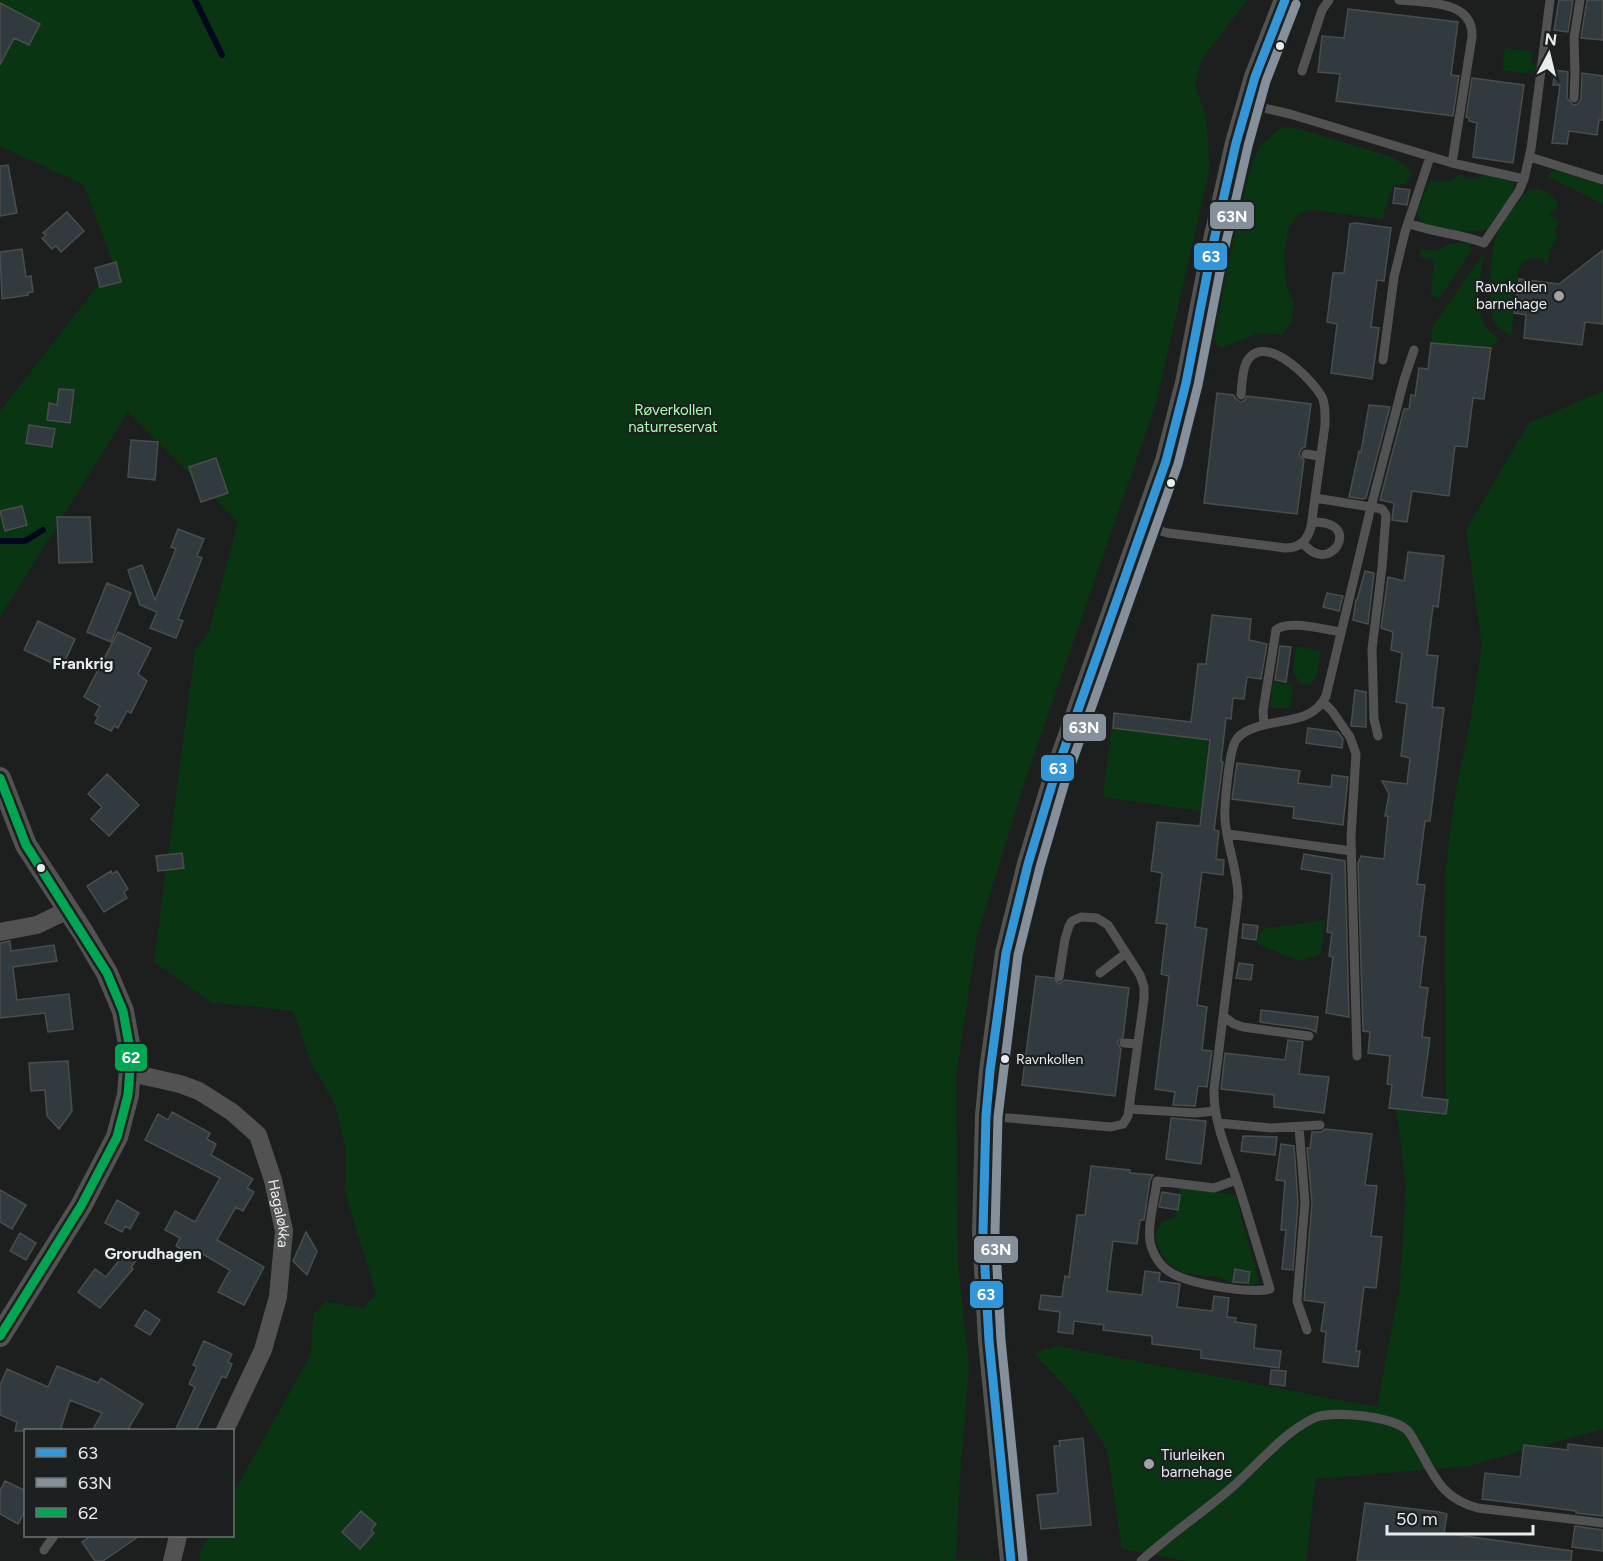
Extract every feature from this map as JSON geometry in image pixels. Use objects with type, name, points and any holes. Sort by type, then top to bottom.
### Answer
[{"type":"street","points":[[1011,1561],[985,1294],[983,1232],[986,1116],[998,1001],[1006,953],[1022,887],[1054,778],[1175,430],[1226,185],[1247,104],[1285,0]]},
{"type":"street","points":[[0,778],[26,845],[107,973],[123,1011],[132,1055],[124,1116],[107,1158],[81,1206],[0,1336]]},
{"type":"street","points":[[0,932],[38,925],[68,910]]},
{"type":"street","name":"Hagaløkka","points":[[131,1072],[199,1091],[232,1112],[258,1135],[273,1179],[284,1231],[278,1297],[263,1350],[226,1429]]},
{"type":"street","points":[[172,1561],[178,1537]]},
{"type":"lane","points":[[1302,71],[1322,10],[1329,0]]},
{"type":"lane","points":[[1399,0],[1455,8],[1467,15],[1471,23],[1472,37],[1452,162]]},
{"type":"lane","points":[[1408,223],[1428,230],[1462,235],[1484,243],[1520,191],[1530,157],[1550,0]]},
{"type":"lane","points":[[1574,98],[1574,38],[1580,0]]},
{"type":"lane","points":[[1247,104],[1290,114],[1430,157],[1524,179]]},
{"type":"lane","points":[[1383,360],[1394,277],[1408,223],[1430,157]]},
{"type":"lane","points":[[1530,157],[1603,180]]},
{"type":"lane","points":[[1236,1180],[1214,1188],[1157,1181],[1150,1244],[1159,1263],[1180,1277],[1234,1290],[1260,1291],[1270,1288],[1215,1111],[1214,1089],[1238,897],[1238,882],[1225,813],[1235,743],[1247,731],[1308,715],[1323,702],[1328,691],[1371,507],[1414,350]]},
{"type":"lane","points":[[1143,526],[1168,533],[1285,548],[1296,547],[1302,543],[1309,533],[1315,498],[1325,415],[1323,398],[1282,357],[1265,351],[1250,358],[1244,370],[1241,395]]},
{"type":"lane","points":[[1306,454],[1320,456]]},
{"type":"lane","points":[[1315,498],[1382,509],[1387,518],[1372,650],[1374,719],[1378,736]]},
{"type":"lane","points":[[1302,543],[1320,555],[1330,553],[1338,546],[1339,537],[1335,528],[1331,525],[1311,522]]},
{"type":"lane","points":[[1264,725],[1263,711],[1276,630],[1281,626],[1291,625],[1341,632]]},
{"type":"lane","points":[[1323,702],[1332,711],[1355,748],[1351,851],[1357,1056]]},
{"type":"lane","points":[[1228,834],[1351,851]]},
{"type":"lane","points":[[986,1116],[1111,1127],[1125,1122],[1130,1109],[1144,987],[1140,975],[1103,921],[1093,917],[1081,917],[1072,921],[1067,931],[1059,976]]},
{"type":"lane","points":[[1100,973],[1125,954]]},
{"type":"lane","points":[[1223,1016],[1243,1027],[1309,1036]]},
{"type":"lane","points":[[1124,1042],[1138,1044]]},
{"type":"lane","points":[[1130,1109],[1196,1113],[1215,1111]]},
{"type":"lane","points":[[1218,1123],[1256,1127],[1320,1125]]},
{"type":"lane","points":[[1299,1127],[1305,1202],[1297,1301],[1307,1330]]},
{"type":"lane","points":[[1141,1561],[1232,1488],[1288,1436],[1314,1419],[1331,1414],[1380,1419],[1405,1429],[1413,1438],[1442,1488],[1459,1502],[1478,1508],[1603,1523]]},
{"type":"lane","points":[[44,1550],[53,1537]]},
{"type":"green space","name":"Røverkollen naturreservat","points":[[0,0],[1247,0],[1202,59],[1195,85],[1206,117],[1210,167],[1156,403],[1024,784],[977,936],[956,1077],[958,1264],[969,1367],[956,1559],[989,1561],[200,1561],[200,1552],[208,1537],[234,1537],[234,1492],[310,1356],[314,1313],[326,1302],[363,1308],[376,1294],[345,1191],[346,1150],[335,1104],[312,1065],[293,1011],[211,1002],[154,962],[195,650],[209,631],[238,522],[128,412],[0,617],[0,411],[114,265],[84,185],[0,146]]},
{"type":"green space","points":[[1505,48],[1533,52],[1531,64],[1537,65],[1536,72],[1529,70],[1528,74],[1502,70]]},
{"type":"green space","points":[[1281,127],[1299,129],[1392,157],[1412,174],[1406,184],[1393,185],[1382,219],[1314,210],[1299,213],[1289,227],[1284,253],[1286,284],[1294,303],[1291,322],[1282,335],[1259,333],[1221,348],[1213,338],[1241,194],[1259,147]]},
{"type":"green space","points":[[1555,170],[1603,185],[1603,204],[1547,176]]},
{"type":"green space","points":[[1485,173],[1511,180],[1514,184],[1513,192],[1488,228],[1474,231],[1458,230],[1427,225],[1420,218],[1418,209],[1430,181],[1448,182],[1461,174],[1467,179],[1479,179]]},
{"type":"green space","points":[[1529,189],[1546,192],[1558,204],[1549,216],[1557,217],[1558,225],[1554,231],[1558,237],[1549,251],[1548,266],[1542,259],[1530,258],[1523,262],[1517,272],[1511,336],[1497,325],[1492,314],[1490,278],[1493,252],[1497,234],[1503,222]]},
{"type":"green space","points":[[1470,243],[1471,251],[1438,300],[1431,293],[1434,259],[1419,257],[1421,249],[1438,251],[1447,245]]},
{"type":"green space","points":[[1484,253],[1479,290],[1480,310],[1485,326],[1499,339],[1488,349],[1431,343],[1433,326]]},
{"type":"green space","points":[[1603,391],[1603,1429],[1468,1466],[1316,1479],[1306,1561],[1187,1561],[1122,1549],[1107,1450],[1077,1400],[1034,1353],[1057,1346],[1377,1407],[1400,1285],[1406,1186],[1396,1105],[1446,1109],[1445,873],[1455,794],[1469,728],[1482,646],[1466,530],[1529,423]]},
{"type":"green space","points":[[1296,646],[1321,651],[1316,677],[1310,685],[1301,684],[1293,673]]},
{"type":"green space","points":[[1273,682],[1293,685],[1290,709],[1270,707]]},
{"type":"green space","points":[[1112,726],[1208,738],[1202,811],[1103,797]]},
{"type":"green space","points":[[1325,920],[1321,954],[1299,961],[1257,944],[1259,933],[1263,929]]},
{"type":"green space","points":[[1180,1188],[1236,1196],[1259,1283],[1248,1287],[1250,1272],[1235,1270],[1233,1285],[1216,1277],[1189,1274],[1171,1265],[1163,1256],[1157,1243],[1157,1230],[1162,1222],[1175,1217]]},
{"type":"building","points":[[1559,0],[1573,0],[1568,32],[1554,30]]},
{"type":"building","points":[[1587,0],[1603,0],[1603,40],[1581,38]]},
{"type":"building","points":[[0,3],[40,24],[29,45],[14,38],[0,65]]},
{"type":"building","points":[[1348,9],[1458,22],[1451,75],[1459,76],[1453,116],[1336,101],[1340,74],[1318,72],[1322,36],[1344,38]]},
{"type":"building","points":[[1555,70],[1568,72],[1567,98],[1573,105],[1578,104],[1581,99],[1582,73],[1603,76],[1603,120],[1599,120],[1597,135],[1569,131],[1567,144],[1552,143],[1560,85],[1553,85]]},
{"type":"building","points":[[1472,78],[1524,85],[1513,163],[1473,157],[1477,123],[1469,121],[1466,117]]},
{"type":"building","points":[[8,165],[17,213],[0,216],[0,166]]},
{"type":"building","points":[[1395,188],[1410,190],[1407,205],[1393,203]]},
{"type":"building","points":[[67,212],[84,231],[61,252],[56,246],[52,249],[42,238],[46,235],[43,233]]},
{"type":"building","points":[[1350,224],[1391,228],[1384,281],[1377,280],[1371,327],[1379,328],[1372,379],[1331,373],[1337,324],[1327,322],[1333,273],[1344,273]]},
{"type":"building","points":[[22,249],[26,277],[31,276],[33,292],[28,295],[2,299],[0,252]]},
{"type":"building","points":[[1603,250],[1603,324],[1585,322],[1582,345],[1524,338],[1526,315],[1514,313],[1519,279],[1559,284]]},
{"type":"building","points":[[116,262],[121,282],[100,287],[95,268]]},
{"type":"building","points":[[1431,343],[1491,348],[1484,399],[1473,398],[1467,447],[1455,446],[1449,496],[1412,491],[1407,522],[1392,520],[1394,503],[1380,500],[1404,409],[1409,409],[1411,395],[1415,396],[1419,368],[1428,369]]},
{"type":"building","points":[[59,389],[74,390],[70,423],[47,420],[49,403],[57,405]]},
{"type":"building","points":[[1217,393],[1234,395],[1240,402],[1244,401],[1247,396],[1311,404],[1305,447],[1299,454],[1304,460],[1297,514],[1204,503]]},
{"type":"building","points":[[1369,405],[1390,407],[1366,498],[1363,499],[1349,497],[1359,451],[1361,452]]},
{"type":"building","points":[[29,425],[55,429],[52,447],[26,443]]},
{"type":"building","points":[[131,440],[158,442],[155,480],[128,477]]},
{"type":"building","points":[[216,458],[228,493],[201,502],[189,467]]},
{"type":"building","points":[[22,506],[27,525],[5,531],[0,511]]},
{"type":"building","points":[[57,517],[90,517],[92,562],[59,563]]},
{"type":"building","points":[[178,529],[204,539],[197,556],[202,558],[178,619],[183,621],[176,638],[150,628],[157,612],[140,605],[128,570],[142,565],[155,600],[176,549],[171,547]]},
{"type":"building","points":[[1408,552],[1444,556],[1438,607],[1433,606],[1427,655],[1438,656],[1432,707],[1444,708],[1430,821],[1425,821],[1417,884],[1425,885],[1419,936],[1426,937],[1420,987],[1428,988],[1422,1037],[1430,1038],[1422,1097],[1448,1100],[1446,1114],[1389,1108],[1392,1085],[1387,1084],[1390,1056],[1368,1053],[1370,1032],[1363,1031],[1358,863],[1361,856],[1384,859],[1388,816],[1385,816],[1389,794],[1382,781],[1407,784],[1410,758],[1401,756],[1407,704],[1396,702],[1402,653],[1391,650],[1393,632],[1381,628],[1388,577],[1404,581]]},
{"type":"building","points":[[1365,571],[1374,573],[1368,624],[1353,620],[1356,600]]},
{"type":"building","points":[[107,583],[131,593],[111,642],[87,632]]},
{"type":"building","points":[[1327,593],[1343,596],[1339,611],[1323,607]]},
{"type":"building","points":[[1212,615],[1251,619],[1249,640],[1267,644],[1261,679],[1247,677],[1244,699],[1233,698],[1231,719],[1226,718],[1214,830],[1219,831],[1216,859],[1224,860],[1223,875],[1202,872],[1195,927],[1207,929],[1197,1005],[1207,1007],[1202,1050],[1212,1051],[1207,1087],[1198,1086],[1195,1106],[1173,1105],[1175,1092],[1155,1089],[1169,976],[1161,974],[1167,924],[1156,923],[1162,873],[1151,871],[1157,822],[1200,826],[1210,740],[1113,728],[1114,713],[1191,722],[1198,664],[1206,664]]},
{"type":"building","points":[[38,621],[75,639],[64,663],[60,661],[58,666],[24,650]]},
{"type":"building","points":[[118,632],[151,648],[138,674],[147,681],[131,713],[127,711],[118,728],[114,726],[111,731],[95,723],[98,717],[95,715],[100,706],[84,697]]},
{"type":"building","points":[[1280,646],[1291,647],[1286,682],[1275,680]]},
{"type":"building","points":[[1355,690],[1366,692],[1366,727],[1351,726]]},
{"type":"building","points":[[1308,728],[1338,732],[1343,739],[1342,748],[1306,743]]},
{"type":"building","points":[[1237,763],[1300,771],[1298,783],[1331,787],[1332,775],[1348,777],[1343,825],[1293,818],[1294,807],[1232,799]]},
{"type":"building","points":[[107,774],[139,805],[109,836],[91,819],[102,807],[88,794]]},
{"type":"building","points":[[182,853],[184,868],[158,871],[156,856]]},
{"type":"building","points":[[1304,854],[1345,861],[1349,1017],[1326,1013],[1333,957],[1329,956],[1332,933],[1327,932],[1332,874],[1301,869]]},
{"type":"building","points":[[111,871],[112,874],[117,871],[128,889],[124,892],[127,898],[104,912],[87,886]]},
{"type":"building","points":[[1243,924],[1258,926],[1256,940],[1242,938]]},
{"type":"building","points":[[10,941],[11,951],[54,945],[57,961],[13,967],[17,1000],[69,994],[73,1029],[48,1032],[45,1013],[0,1018],[0,943]]},
{"type":"building","points":[[1239,963],[1253,965],[1251,980],[1236,978]]},
{"type":"building","points":[[1036,976],[1053,978],[1059,984],[1065,980],[1129,988],[1123,1037],[1117,1042],[1121,1049],[1115,1096],[1022,1085]]},
{"type":"building","points":[[1261,1010],[1318,1017],[1316,1032],[1310,1029],[1260,1022]]},
{"type":"building","points":[[1288,1040],[1303,1042],[1299,1074],[1329,1077],[1324,1113],[1274,1107],[1274,1095],[1221,1089],[1225,1053],[1285,1060]]},
{"type":"building","points":[[68,1061],[72,1111],[59,1129],[47,1116],[45,1090],[31,1091],[29,1063]]},
{"type":"building","points":[[172,1112],[210,1133],[207,1139],[216,1144],[211,1155],[253,1179],[247,1188],[254,1192],[243,1211],[236,1207],[217,1240],[264,1267],[244,1305],[218,1292],[230,1270],[194,1249],[191,1255],[176,1246],[180,1238],[165,1230],[175,1211],[195,1222],[220,1178],[145,1140],[158,1114],[168,1120]]},
{"type":"building","points":[[1171,1118],[1206,1121],[1201,1164],[1166,1159]]},
{"type":"building","points":[[1325,1129],[1372,1134],[1365,1185],[1377,1186],[1371,1236],[1382,1237],[1376,1288],[1364,1287],[1356,1351],[1360,1351],[1358,1367],[1323,1362],[1326,1332],[1321,1331],[1325,1303],[1304,1300],[1312,1203],[1307,1148],[1310,1148],[1312,1132],[1321,1132]]},
{"type":"building","points":[[1243,1136],[1277,1137],[1275,1155],[1241,1151]]},
{"type":"building","points":[[1281,1144],[1294,1146],[1298,1202],[1293,1270],[1282,1269],[1286,1230],[1281,1230],[1285,1181],[1276,1180]]},
{"type":"building","points":[[1091,1166],[1153,1175],[1150,1180],[1144,1220],[1140,1220],[1137,1244],[1113,1241],[1107,1291],[1142,1295],[1145,1271],[1160,1273],[1159,1281],[1180,1284],[1177,1307],[1212,1311],[1214,1296],[1229,1298],[1227,1317],[1236,1318],[1235,1322],[1256,1325],[1254,1348],[1281,1351],[1279,1368],[1201,1358],[1201,1350],[1152,1344],[1152,1336],[1103,1330],[1104,1325],[1074,1321],[1073,1334],[1058,1332],[1060,1312],[1039,1309],[1041,1295],[1062,1297],[1065,1276],[1069,1277],[1077,1215],[1085,1215]]},
{"type":"building","points":[[0,1190],[26,1205],[12,1229],[0,1222]]},
{"type":"building","points":[[1162,1192],[1180,1195],[1178,1210],[1159,1207]]},
{"type":"building","points":[[117,1200],[139,1213],[130,1229],[125,1226],[122,1232],[105,1223]]},
{"type":"building","points":[[306,1232],[317,1251],[307,1275],[293,1261]]},
{"type":"building","points":[[20,1233],[36,1243],[26,1260],[10,1251]]},
{"type":"building","points":[[128,1249],[138,1257],[131,1268],[133,1269],[100,1308],[78,1292],[95,1269],[106,1277]]},
{"type":"building","points":[[1235,1269],[1250,1272],[1248,1283],[1233,1282]]},
{"type":"building","points":[[145,1310],[160,1320],[150,1335],[135,1326]]},
{"type":"building","points":[[204,1341],[232,1354],[228,1362],[232,1364],[226,1378],[222,1376],[197,1429],[176,1429],[195,1387],[189,1384],[197,1367],[193,1365]]},
{"type":"building","points":[[57,1366],[98,1383],[101,1378],[143,1404],[128,1429],[93,1429],[102,1413],[70,1400],[61,1429],[15,1431],[17,1422],[0,1415],[0,1385],[7,1369],[48,1387]]},
{"type":"building","points":[[1271,1370],[1286,1371],[1285,1386],[1270,1384]]},
{"type":"building","points":[[1083,1438],[1091,1525],[1041,1529],[1037,1495],[1058,1493],[1054,1446],[1060,1446],[1059,1441]]},
{"type":"building","points":[[1568,1444],[1603,1448],[1603,1516],[1482,1499],[1485,1473],[1520,1477],[1524,1445],[1568,1450]]},
{"type":"building","points":[[5,1481],[24,1490],[24,1513],[18,1524],[0,1514],[0,1491]]},
{"type":"building","points":[[1365,1503],[1447,1514],[1444,1533],[1572,1551],[1571,1561],[1357,1561]]},
{"type":"building","points":[[361,1511],[376,1524],[371,1530],[374,1533],[360,1549],[342,1532]]},
{"type":"building","points":[[1575,1526],[1603,1530],[1603,1551],[1572,1547]]},
{"type":"building","points":[[90,1537],[138,1537],[103,1561],[95,1561],[82,1542]]},
{"type":"waterway","points":[[195,0],[222,55]]},
{"type":"waterway","points":[[0,541],[25,541],[43,530]]},
{"type":"transit line","name":"63","points":[[1011,1561],[989,1341],[983,1232],[986,1116],[1006,953],[1028,864],[1054,778],[1166,461],[1186,383],[1212,249],[1236,143],[1255,77],[1285,0]]},
{"type":"transit line","name":"63N","points":[[1023,1560],[1001,1340],[995,1232],[998,1117],[1018,955],[1040,867],[1065,782],[1178,464],[1198,385],[1224,251],[1248,146],[1266,81],[1296,4]]},
{"type":"transit line","name":"62","points":[[0,778],[26,845],[107,973],[123,1011],[131,1055],[128,1095],[117,1137],[81,1206],[0,1336]]},
{"type":"place","name":"Ravnkollen barnehage","points":[[1559,296]]},
{"type":"place","name":"Ravnkollen","points":[[1005,1059]]},
{"type":"place","name":"Tiurleiken barnehage","points":[[1149,1464]]},
{"type":"district","name":"Frankrig","points":[[83,663]]},
{"type":"district","name":"Grorudhagen","points":[[153,1253]]}]
